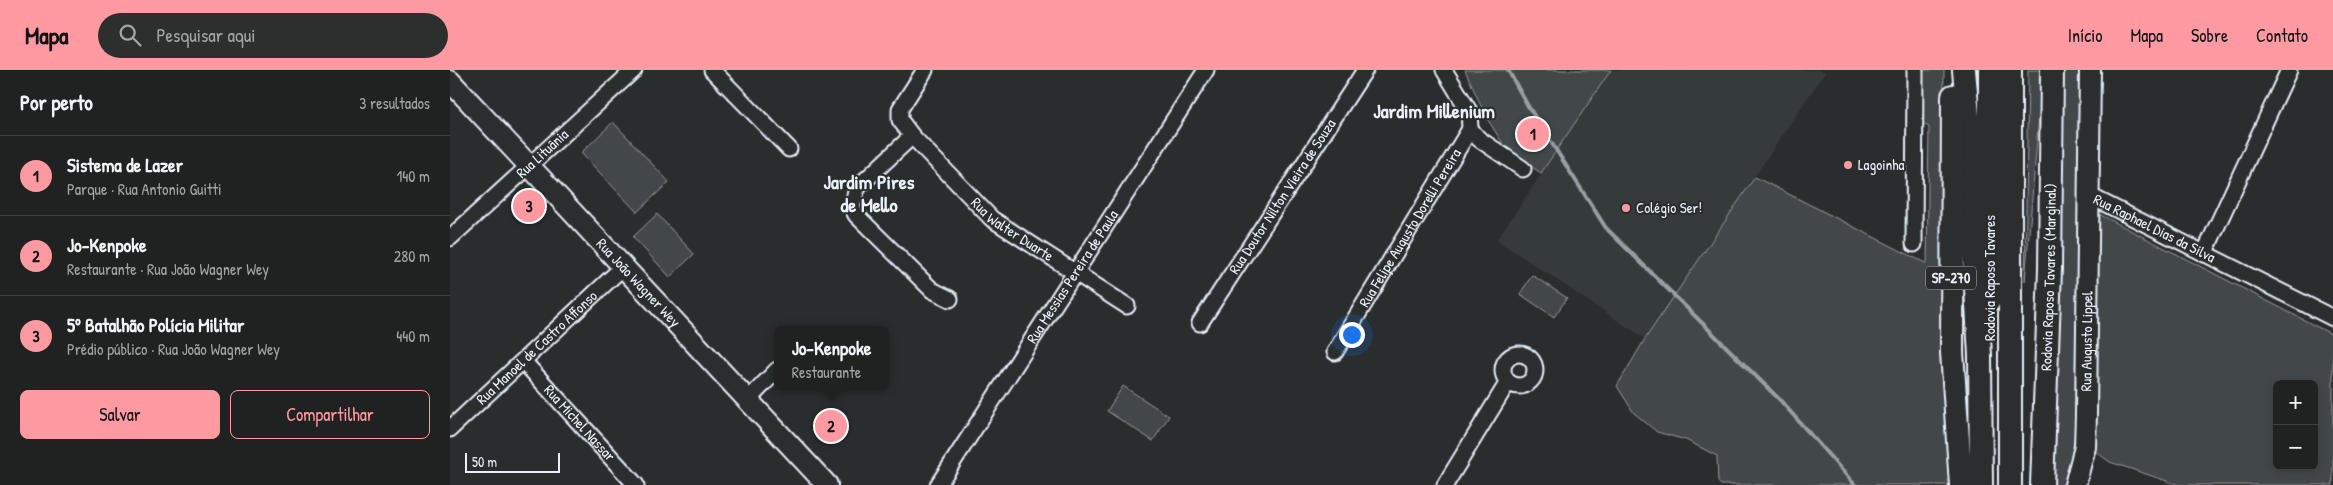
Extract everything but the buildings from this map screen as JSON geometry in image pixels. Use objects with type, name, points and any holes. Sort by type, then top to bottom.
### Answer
[{"type":"highway","name":"SP-270","points":[[1954,70],[1952,352],[1961,485]]},
{"type":"highway","points":[[1964,70],[1970,139],[1971,215],[1980,355],[1980,485]]},
{"type":"highway","name":"Rodovia Raposo Tavares","points":[[1989,485],[1990,70]]},
{"type":"highway","name":"Rodovia Raposo Tavares","points":[[2010,70],[2010,485]]},
{"type":"highway","name":"Rodovia Raposo Tavares (Marginal)","points":[[2042,485],[2050,269],[2052,70]]},
{"type":"main road","name":"Rua Raphael Dias da Silva","points":[[2090,70],[2090,196]]},
{"type":"main road","name":"Rua João Wagner Wey","points":[[450,81],[827,485]]},
{"type":"main road","name":"Rua Augusto Lippel","points":[[2075,485],[2085,447],[2090,196]]},
{"type":"street","name":"Rua Lituânia","points":[[450,238],[634,70]]},
{"type":"street","points":[[712,70],[789,149]]},
{"type":"street","name":"Rua Walter Duarte","points":[[925,70],[900,109],[900,120],[912,136],[992,219],[1127,306]]},
{"type":"street","name":"Rua Messias Pereira de Paula","points":[[938,485],[1206,70]]},
{"type":"street","name":"Rua Doutor Nilton Vieira de Souza","points":[[1200,323],[1365,70]]},
{"type":"street","points":[[1444,70],[1469,111],[1470,129],[1479,139],[1523,169]]},
{"type":"street","points":[[1914,244],[1915,70]]},
{"type":"street","points":[[2204,254],[2289,70]]},
{"type":"street","name":"Rua Felipe Augusto Dorelli Pereira","points":[[1335,352],[1470,129]]},
{"type":"street","points":[[912,136],[857,188],[852,207],[856,215],[932,290],[950,299]]},
{"type":"street","name":"Rua Raphael Dias da Silva","points":[[2090,196],[2333,318]]},
{"type":"street","name":"Rua Manoel de Castro Affonso","points":[[450,428],[623,267]]},
{"type":"street","name":"Rua Michel Nassar","points":[[522,362],[636,485]]},
{"type":"street","points":[[748,400],[774,373]]},
{"type":"street","points":[[1445,485],[1508,382]]},
{"type":"shaded area","points":[[1465,70],[1611,70],[1541,173],[1507,150],[1486,117]]},
{"type":"shaded area","name":"Colégio Ser!","points":[[1611,70],[1819,70],[1825,72],[1645,339],[1497,240]]},
{"type":"shaded area","points":[[1922,70],[1944,70],[1942,274],[1954,485],[1721,485],[1718,482],[1717,456],[1686,440],[1657,432],[1634,413],[1617,386],[1645,339],[1755,177],[1927,264],[1929,127],[1922,123]]},
{"type":"shaded area","points":[[2028,70],[2043,70],[2025,281]]},
{"type":"shaded area","points":[[2063,70],[2082,70],[2076,429],[2067,485],[2049,485]]},
{"type":"shaded area","points":[[613,122],[669,182],[637,212],[581,153]]},
{"type":"shaded area","points":[[2097,213],[2333,335],[2333,485],[2179,485],[2110,462],[2095,451],[2093,437]]},
{"type":"shaded area","points":[[657,214],[694,254],[670,277],[633,237]]},
{"type":"shaded area","points":[[1532,275],[1567,298],[1554,317],[1520,294]]},
{"type":"shaded area","points":[[1123,386],[1169,416],[1153,441],[1107,411]]},
{"type":"waterway","points":[[1508,70],[1528,106],[1606,228],[1780,400],[1855,485]]},
{"type":"place","name":"Sistema de Lazer","points":[[1533,134]]},
{"type":"place","name":"Lagoinha","points":[[1848,165]]},
{"type":"place","name":"5º Batalhão Polícia Militar","points":[[529,206]]},
{"type":"place","name":"Colégio Ser!","points":[[1626,208]]},
{"type":"place","name":"Jo-Kenpoke","points":[[831,426]]},
{"type":"district","name":"Jardim Millenium","points":[[1434,111]]},
{"type":"district","name":"Jardim Pires de Mello","points":[[869,194]]}]
